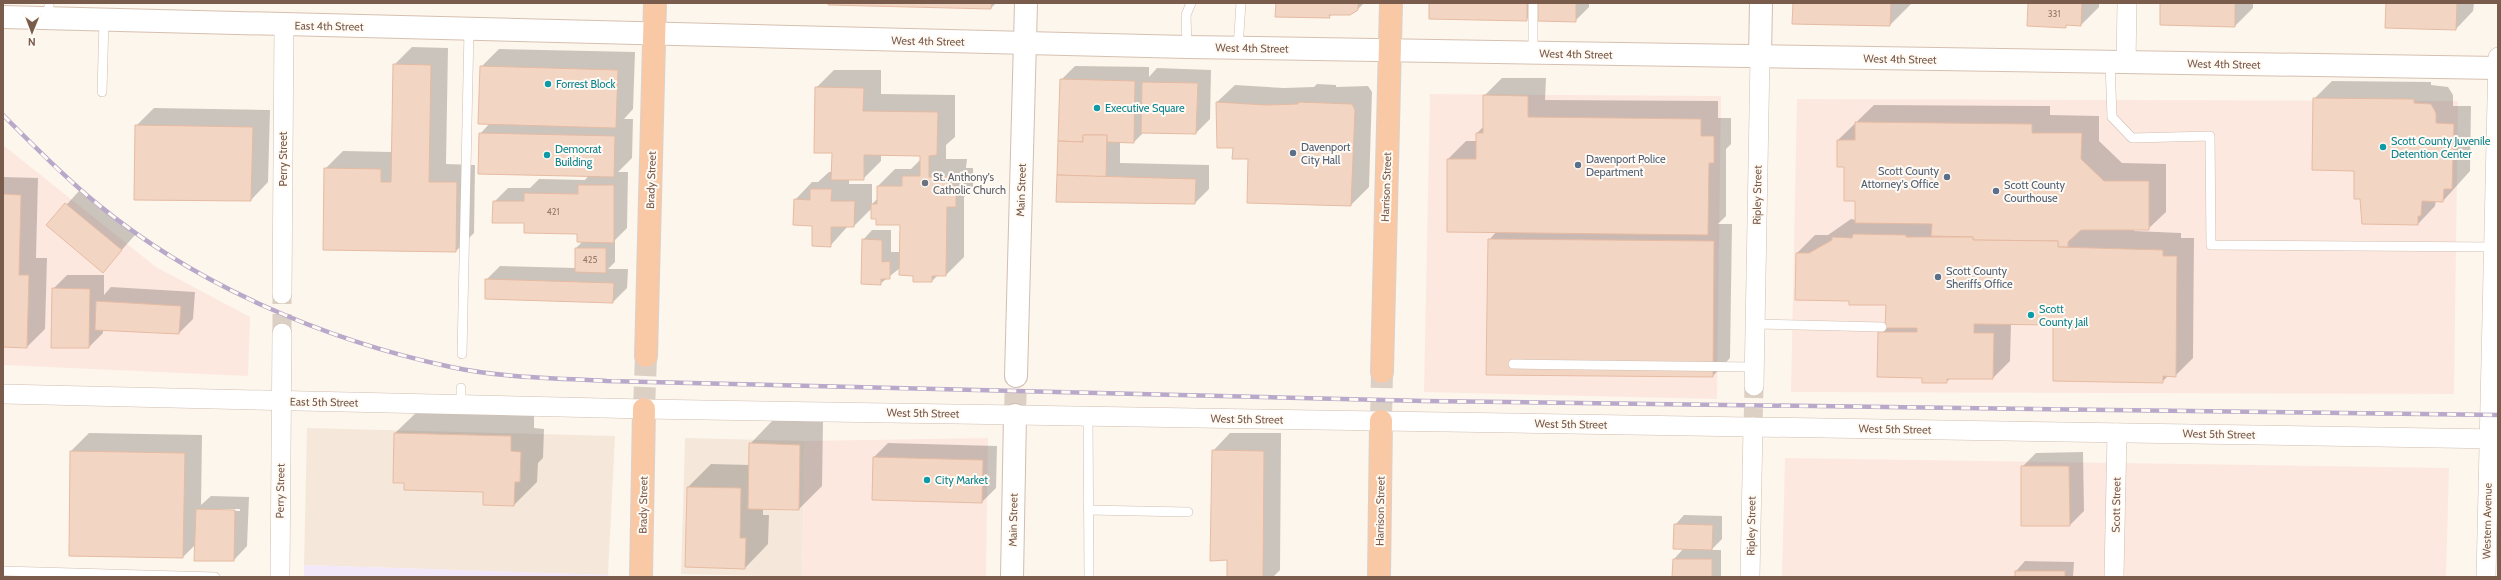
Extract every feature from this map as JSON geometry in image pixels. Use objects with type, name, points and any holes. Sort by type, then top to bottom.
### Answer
[{"type":"highway","name":"Brady Street","points":[[646,356],[655,3]]},
{"type":"highway","name":"Harrison Street","points":[[1382,372],[1391,3]]},
{"type":"highway","name":"Brady Street","points":[[641,577],[644,409]]},
{"type":"highway","name":"Harrison Street","points":[[1379,577],[1381,421]]},
{"type":"main road","name":"Main Street","points":[[1016,376],[1026,3]]},
{"type":"main road","name":"Ripley Street","points":[[1760,57],[1761,3]]},
{"type":"main road","name":"East 4th Street","points":[[3,17],[49,11],[104,20],[654,34]]},
{"type":"main road","name":"West 4th Street","points":[[654,34],[1025,44],[1390,51],[2498,68]]},
{"type":"main road","name":"Main Street","points":[[1012,577],[1015,415]]},
{"type":"street","points":[[2118,63],[2127,3]]},
{"type":"street","name":"Perry Street","points":[[282,294],[284,25]]},
{"type":"street","name":"Ripley Street","points":[[1754,386],[1760,57]]},
{"type":"street","name":"Western Avenue","points":[[2486,577],[2493,439],[2498,57]]},
{"type":"street","name":"Perry Street","points":[[280,577],[282,333]]},
{"type":"street","name":"East 5th Street","points":[[3,394],[281,401],[461,397],[644,409]]},
{"type":"street","name":"West 5th Street","points":[[644,409],[2493,439]]},
{"type":"street","name":"Ripley Street","points":[[1750,577],[1753,427]]},
{"type":"street","name":"Scott Street","points":[[2114,577],[2117,433]]},
{"type":"lane","points":[[1187,47],[1186,15],[1192,3]]},
{"type":"lane","points":[[1238,48],[1240,3]]},
{"type":"lane","points":[[1533,3],[1533,53]]},
{"type":"lane","points":[[102,92],[104,20]]},
{"type":"lane","points":[[462,354],[469,30]]},
{"type":"lane","points":[[2118,63],[2112,117],[2132,138],[2210,136],[2211,245],[2496,247]]},
{"type":"lane","points":[[1755,324],[1882,326]]},
{"type":"lane","points":[[1513,364],[1754,366]]},
{"type":"lane","points":[[1088,416],[1089,577]]},
{"type":"lane","points":[[1088,510],[1188,512]]},
{"type":"lane","points":[[3,572],[215,577]]},
{"type":"shaded area","points":[[1430,94],[1721,96],[1717,399],[1424,392]]},
{"type":"shaded area","points":[[1797,99],[2458,101],[2454,394],[1791,392]]},
{"type":"shaded area","points":[[3,145],[156,267],[250,317],[248,376],[3,365]]},
{"type":"shaded area","points":[[307,428],[615,436],[608,575],[304,565]]},
{"type":"shaded area","points":[[685,438],[805,441],[802,577],[681,574]]},
{"type":"shaded area","points":[[988,438],[986,577],[802,577],[805,441]]},
{"type":"shaded area","points":[[1785,458],[2449,468],[2446,577],[1782,577]]},
{"type":"shaded area","points":[[304,565],[608,575],[608,577],[304,577]]},
{"type":"building","points":[[828,3],[992,3],[991,9],[828,5]]},
{"type":"building","points":[[1276,3],[1358,3],[1358,10],[1350,15],[1329,15],[1330,18],[1275,17]]},
{"type":"building","points":[[1429,3],[1527,3],[1527,21],[1429,19]]},
{"type":"building","points":[[1538,3],[1576,3],[1576,22],[1538,21]]},
{"type":"building","points":[[1793,3],[1891,3],[1890,26],[1792,24]]},
{"type":"building","points":[[2028,3],[2082,3],[2081,26],[2066,25],[2066,28],[2027,26]]},
{"type":"building","points":[[2160,3],[2235,3],[2235,27],[2160,25]]},
{"type":"building","points":[[2386,3],[2457,3],[2456,30],[2385,28]]},
{"type":"building","points":[[393,64],[431,65],[429,182],[457,182],[456,252],[323,250],[324,168],[381,169],[381,182],[391,182]]},
{"type":"building","name":"Forrest Block","points":[[480,66],[618,70],[616,128],[478,124]]},
{"type":"building","name":"Executive Square","points":[[1060,79],[1135,81],[1134,143],[1107,142],[1107,135],[1083,135],[1083,142],[1058,141]]},
{"type":"building","points":[[1142,82],[1198,83],[1196,134],[1141,133]]},
{"type":"building","name":"St. Anthony's Catholic Church","points":[[815,87],[864,88],[863,111],[938,112],[937,155],[929,156],[929,177],[949,177],[949,186],[956,186],[956,207],[947,207],[946,276],[932,276],[932,282],[913,282],[913,276],[899,275],[900,225],[876,225],[876,219],[871,219],[871,204],[877,204],[877,186],[902,186],[902,176],[920,176],[920,156],[864,155],[864,180],[831,180],[832,153],[814,153]]},
{"type":"building","name":"Davenport Police Department","points":[[1483,95],[1528,96],[1528,117],[1701,119],[1701,136],[1714,136],[1714,163],[1709,163],[1708,235],[1447,232],[1447,159],[1476,159],[1476,133],[1483,133]]},
{"type":"building","name":"Scott County Juvenile Detention Center","points":[[2313,98],[2414,99],[2414,103],[2431,104],[2436,113],[2436,123],[2454,124],[2452,189],[2444,189],[2443,202],[2422,201],[2421,216],[2418,216],[2418,225],[2362,224],[2360,199],[2354,199],[2354,171],[2312,170]]},
{"type":"building","name":"Davenport City Hall","points":[[1216,102],[1266,105],[1298,104],[1298,102],[1352,104],[1355,110],[1351,206],[1247,203],[1248,159],[1232,159],[1233,148],[1217,148]]},
{"type":"building","name":"Scott County Courthouse","points":[[1855,122],[2032,124],[2032,133],[2082,133],[2081,159],[2104,181],[2149,181],[2149,230],[2081,230],[2068,242],[2068,247],[2058,247],[2058,241],[1973,240],[1973,237],[1931,236],[1932,224],[1855,223],[1855,201],[1844,201],[1844,167],[1837,167],[1837,140],[1855,140]]},
{"type":"building","points":[[135,125],[253,127],[251,201],[134,200]]},
{"type":"building","name":"Democrat Building","points":[[479,133],[615,136],[614,177],[478,174]]},
{"type":"building","points":[[1083,135],[1107,135],[1106,177],[1057,175],[1058,141],[1083,142]]},
{"type":"building","points":[[1057,175],[1196,179],[1195,204],[1056,202]]},
{"type":"building","points":[[578,185],[614,185],[614,243],[577,242],[577,234],[524,233],[524,223],[492,223],[493,201],[524,201],[524,193],[578,194]]},
{"type":"building","points":[[810,189],[832,189],[831,201],[855,201],[854,227],[831,227],[831,247],[812,246],[812,226],[793,225],[794,199],[810,200]]},
{"type":"building","points":[[3,194],[21,195],[19,275],[29,275],[27,348],[3,347]]},
{"type":"building","points":[[65,203],[122,250],[103,273],[46,225]]},
{"type":"building","name":"Scott County Jail","points":[[1853,234],[1906,235],[1906,237],[1973,237],[1973,240],[2058,241],[2058,247],[2163,250],[2163,256],[2177,256],[2176,377],[2163,376],[2163,383],[2053,381],[2053,325],[1974,324],[1974,333],[1994,333],[1993,379],[1947,379],[1947,383],[1922,383],[1922,378],[1877,377],[1878,332],[1917,332],[1917,328],[1885,328],[1886,305],[1849,305],[1849,301],[1795,300],[1796,253],[1809,253],[1832,240],[1832,237],[1852,238]]},
{"type":"building","points":[[862,239],[882,240],[882,262],[890,261],[890,279],[881,279],[881,285],[861,284]]},
{"type":"building","points":[[1488,239],[1714,241],[1713,377],[1486,375]]},
{"type":"building","points":[[575,248],[606,248],[606,273],[575,272]]},
{"type":"building","points":[[485,279],[614,283],[613,303],[485,299]]},
{"type":"building","points":[[52,288],[90,289],[89,348],[51,348]]},
{"type":"building","points":[[96,301],[181,306],[179,334],[95,330]]},
{"type":"building","points":[[394,433],[511,436],[511,451],[521,452],[520,482],[515,482],[514,506],[483,505],[483,492],[404,490],[404,483],[393,483]]},
{"type":"building","points":[[749,443],[800,445],[799,510],[748,509]]},
{"type":"building","points":[[1212,450],[1264,451],[1263,577],[1227,577],[1227,560],[1210,561]]},
{"type":"building","points":[[70,451],[185,453],[183,558],[69,556]]},
{"type":"building","name":"City Market","points":[[873,457],[983,460],[982,503],[872,500]]},
{"type":"building","points":[[2021,466],[2069,466],[2070,526],[2021,526]]},
{"type":"building","points":[[687,487],[741,488],[740,538],[746,538],[745,569],[685,567]]},
{"type":"building","points":[[196,509],[235,510],[234,561],[194,561]]},
{"type":"building","points":[[1674,524],[1713,525],[1712,550],[1673,549]]},
{"type":"building","points":[[1673,559],[1712,559],[1712,577],[1672,577]]},
{"type":"building","points":[[2015,571],[2065,571],[2065,577],[2015,577]]},
{"type":"tunnel","points":[[282,294],[282,333]]},
{"type":"tunnel","points":[[644,409],[646,356]]},
{"type":"tunnel","points":[[1381,421],[1382,372]]},
{"type":"tunnel","points":[[1015,415],[1016,376]]},
{"type":"tunnel","points":[[1753,427],[1754,386]]},
{"type":"railway","points":[[3,115],[59,171],[95,202],[134,232],[175,259],[218,284],[263,306],[356,342],[403,356],[470,371],[529,377],[607,381],[1424,401],[2498,415]]},
{"type":"place","name":"Forrest Block","points":[[548,84]]},
{"type":"place","name":"Executive Square","points":[[1097,108]]},
{"type":"place","name":"Scott County Juvenile Detention Center","points":[[2383,147]]},
{"type":"place","name":"Davenport City Hall","points":[[1293,153]]},
{"type":"place","name":"Democrat Building","points":[[547,155]]},
{"type":"place","name":"Davenport Police Department","points":[[1578,165]]},
{"type":"place","name":"Scott County Attorney's Office","points":[[1947,177]]},
{"type":"place","name":"St. Anthony's Catholic Church","points":[[925,183]]},
{"type":"place","name":"Scott County Courthouse","points":[[1996,191]]},
{"type":"place","name":"Scott County Sheriffs Office","points":[[1938,277]]},
{"type":"place","name":"Scott County Jail","points":[[2031,315]]},
{"type":"place","name":"City Market","points":[[927,480]]}]
